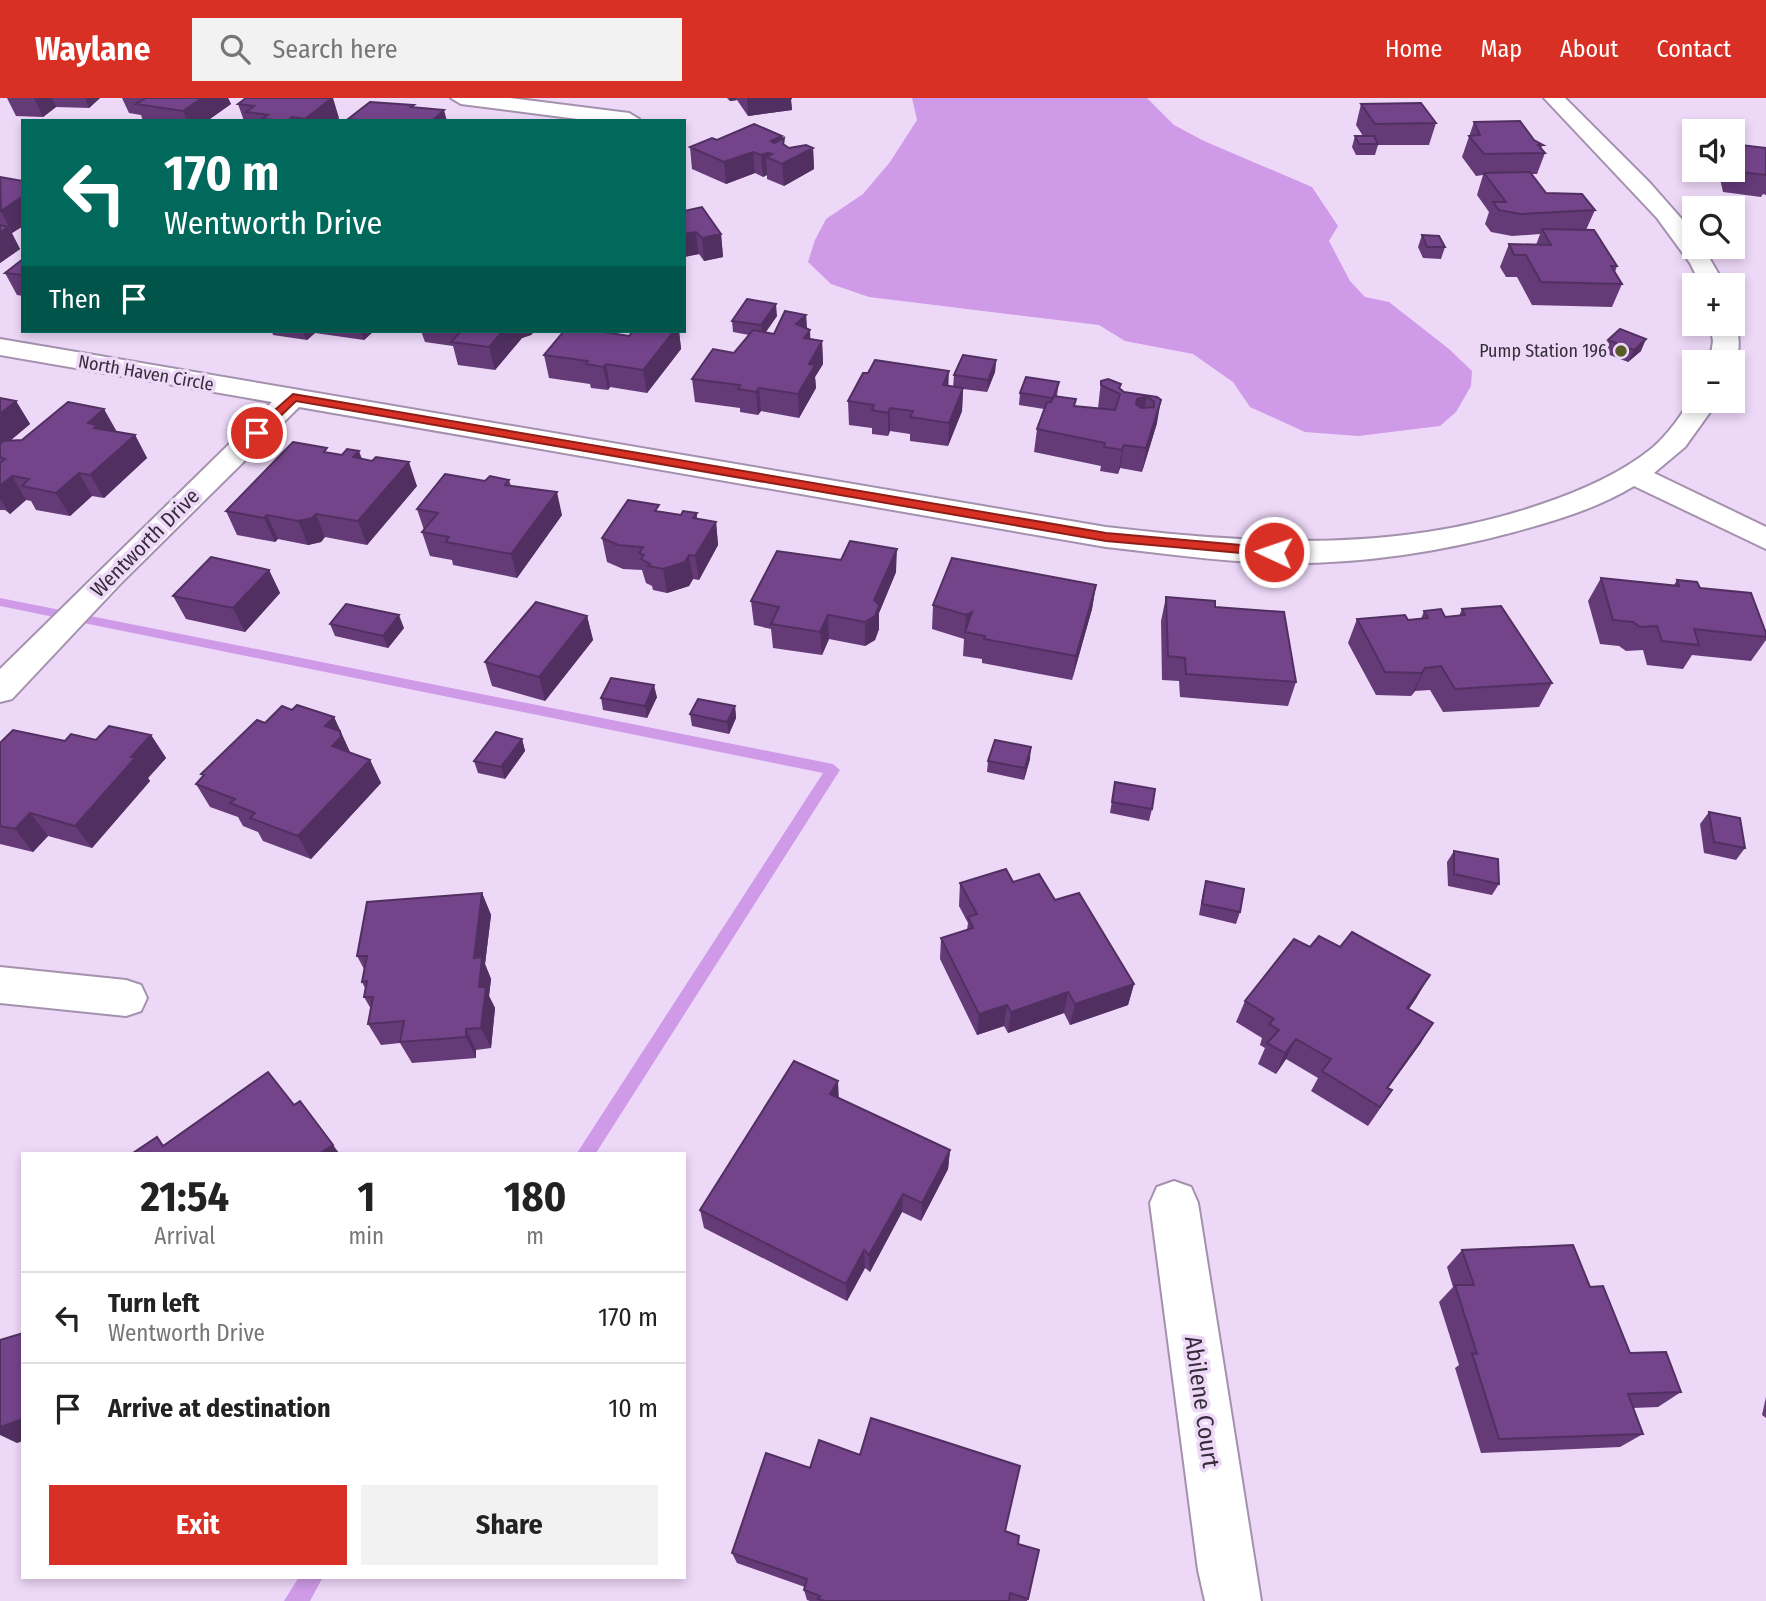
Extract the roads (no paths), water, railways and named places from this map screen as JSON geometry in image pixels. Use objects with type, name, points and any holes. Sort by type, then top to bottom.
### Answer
[{"type":"street","points":[[461,98],[629,118]]},
{"type":"street","points":[[1554,98],[1668,219],[1697,254],[1707,273]]},
{"type":"street","name":"North Haven Circle","points":[[0,347],[1106,537],[1284,552],[1419,543],[1530,518],[1611,487],[1633,474],[1673,443],[1695,413]]},
{"type":"street","name":"Wentworth Drive","points":[[0,690],[111,575],[293,397]]},
{"type":"street","points":[[1633,474],[1766,539]]},
{"type":"street","points":[[0,985],[126,998]]},
{"type":"street","name":"Abilene Court","points":[[1174,1203],[1233,1601]]},
{"type":"waterway","points":[[0,602],[833,770],[587,1152]]},
{"type":"waterway","points":[[296,1601],[311,1579]]},
{"type":"place","name":"Pump Station 196","points":[[1621,351]]}]
